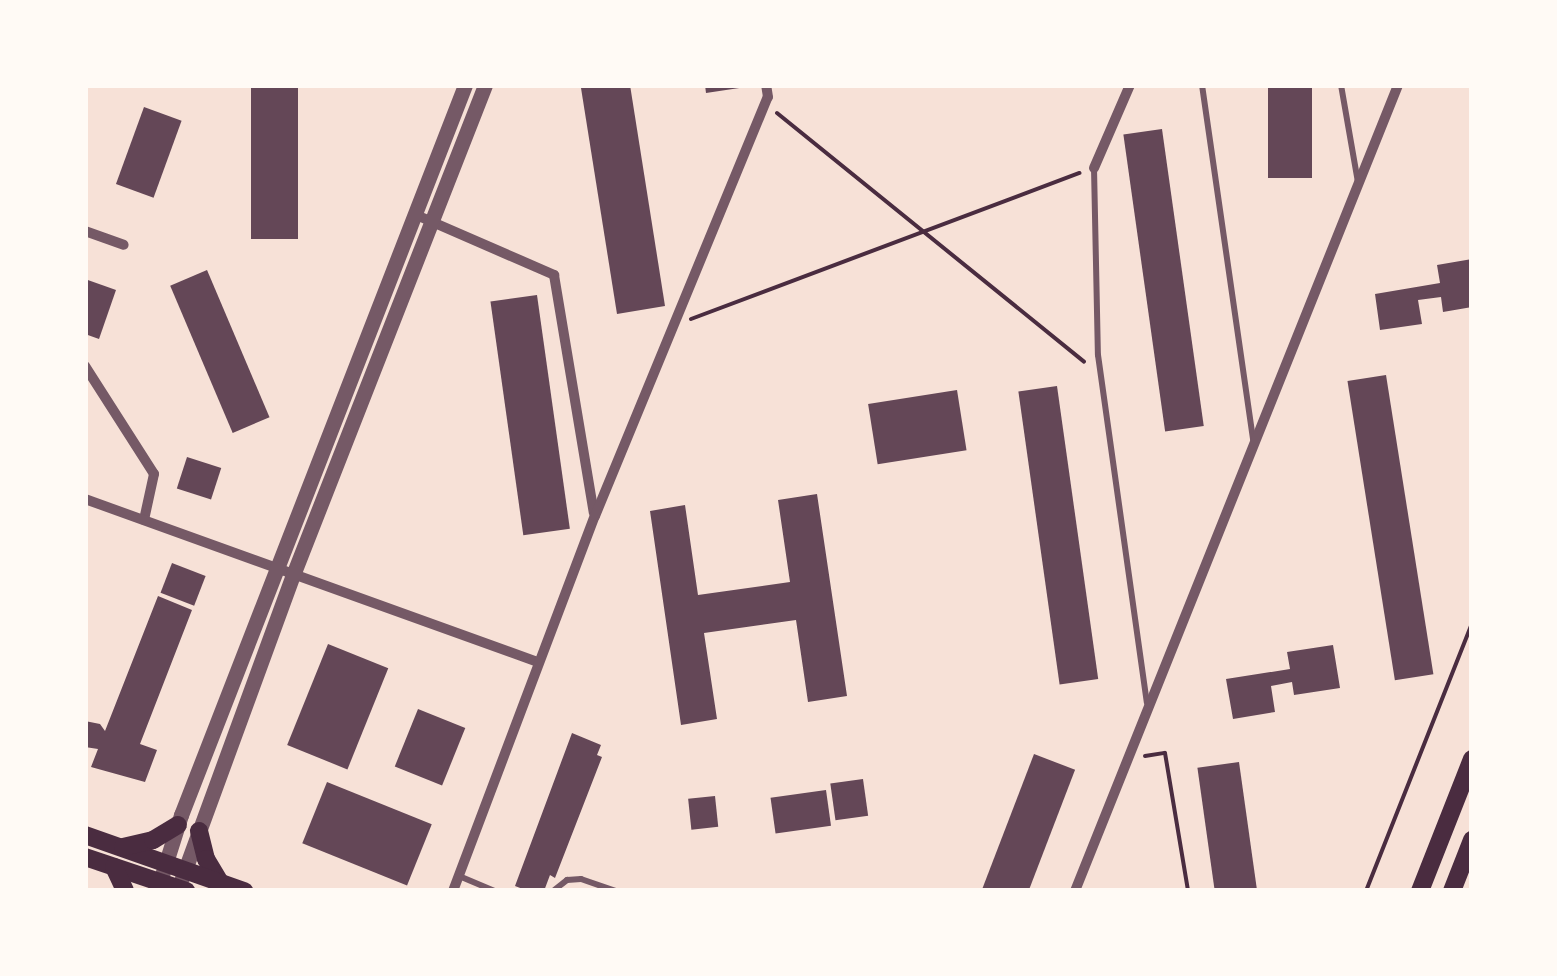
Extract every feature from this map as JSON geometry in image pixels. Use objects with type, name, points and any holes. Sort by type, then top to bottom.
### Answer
[{"type":"main road","points":[[1420,891],[1472,759]]},
{"type":"main road","points":[[122,847],[153,840],[178,825]]},
{"type":"main road","points":[[199,831],[206,859],[220,882]]},
{"type":"main road","points":[[85,835],[244,891]]},
{"type":"main road","points":[[1452,891],[1472,840]]},
{"type":"main road","points":[[85,857],[157,886],[181,890]]},
{"type":"main road","points":[[114,867],[125,891]]},
{"type":"street","points":[[157,886],[465,85]]},
{"type":"street","points":[[181,890],[185,868],[293,575],[485,85]]},
{"type":"street","points":[[453,891],[595,516],[766,104],[766,85]]},
{"type":"street","points":[[1094,168],[1130,85]]},
{"type":"street","points":[[1076,891],[1398,85]]},
{"type":"street","points":[[414,214],[554,275],[595,516]]},
{"type":"street","points":[[85,232],[124,245]]},
{"type":"street","points":[[85,366],[154,474],[144,520]]},
{"type":"street","points":[[85,499],[537,662]]},
{"type":"lane","points":[[1202,85],[1254,444]]},
{"type":"lane","points":[[1342,85],[1358,184]]},
{"type":"lane","points":[[1094,168],[1100,374],[1148,710]]},
{"type":"lane","points":[[459,876],[494,891]]},
{"type":"lane","points":[[553,891],[567,880],[580,879],[616,891]]},
{"type":"path","points":[[766,104],[1100,374]]},
{"type":"path","points":[[674,326],[1094,168]]},
{"type":"path","points":[[1366,891],[1472,623]]},
{"type":"path","points":[[1128,758],[1165,753],[1188,891]]},
{"type":"building","points":[[251,85],[298,85],[298,239],[251,239]]},
{"type":"building","points":[[630,85],[665,306],[617,314],[581,88]]},
{"type":"building","points":[[705,85],[746,85],[746,87],[706,93]]},
{"type":"building","points":[[1268,85],[1312,85],[1312,178],[1268,178]]},
{"type":"building","points":[[144,107],[182,121],[154,198],[116,184]]},
{"type":"building","points":[[1162,129],[1204,426],[1165,432],[1123,134]]},
{"type":"building","points":[[1472,259],[1472,307],[1443,312],[1441,297],[1418,300],[1422,324],[1380,330],[1375,294],[1440,283],[1437,265]]},
{"type":"building","points":[[207,270],[270,417],[233,433],[170,286]]},
{"type":"building","points":[[85,279],[116,290],[99,339],[85,334]]},
{"type":"building","points":[[537,295],[570,529],[523,535],[490,302]]},
{"type":"building","points":[[1386,375],[1433,674],[1395,680],[1347,381]]},
{"type":"building","points":[[1057,386],[1098,679],[1060,685],[1018,391]]},
{"type":"building","points":[[957,390],[967,450],[878,464],[868,404]]},
{"type":"building","points":[[187,457],[221,468],[211,500],[177,488]]},
{"type":"building","points":[[817,494],[847,696],[808,702],[796,620],[704,633],[717,719],[681,725],[650,511],[685,505],[698,595],[790,582],[778,500]]},
{"type":"building","points":[[172,563],[206,576],[194,606],[161,593]]},
{"type":"building","points":[[158,596],[192,610],[140,744],[157,750],[145,782],[91,767],[98,749],[85,747],[85,721],[100,724],[105,731]]},
{"type":"building","points":[[328,644],[388,668],[347,769],[287,745]]},
{"type":"building","points":[[1333,645],[1340,688],[1294,695],[1292,682],[1271,686],[1275,712],[1233,719],[1226,679],[1290,669],[1287,652]]},
{"type":"building","points":[[418,709],[465,728],[442,786],[395,766]]},
{"type":"building","points":[[572,733],[601,745],[597,755],[602,757],[555,878],[550,875],[544,891],[528,891],[515,886]]},
{"type":"building","points":[[1034,754],[1075,770],[1029,891],[981,891]]},
{"type":"building","points":[[1239,762],[1257,891],[1215,891],[1197,768]]},
{"type":"building","points":[[863,779],[868,816],[835,820],[830,784]]},
{"type":"building","points":[[327,782],[432,824],[407,886],[302,843]]},
{"type":"building","points":[[826,790],[831,826],[776,833],[771,798]]},
{"type":"building","points":[[715,796],[718,827],[691,830],[688,799]]}]
